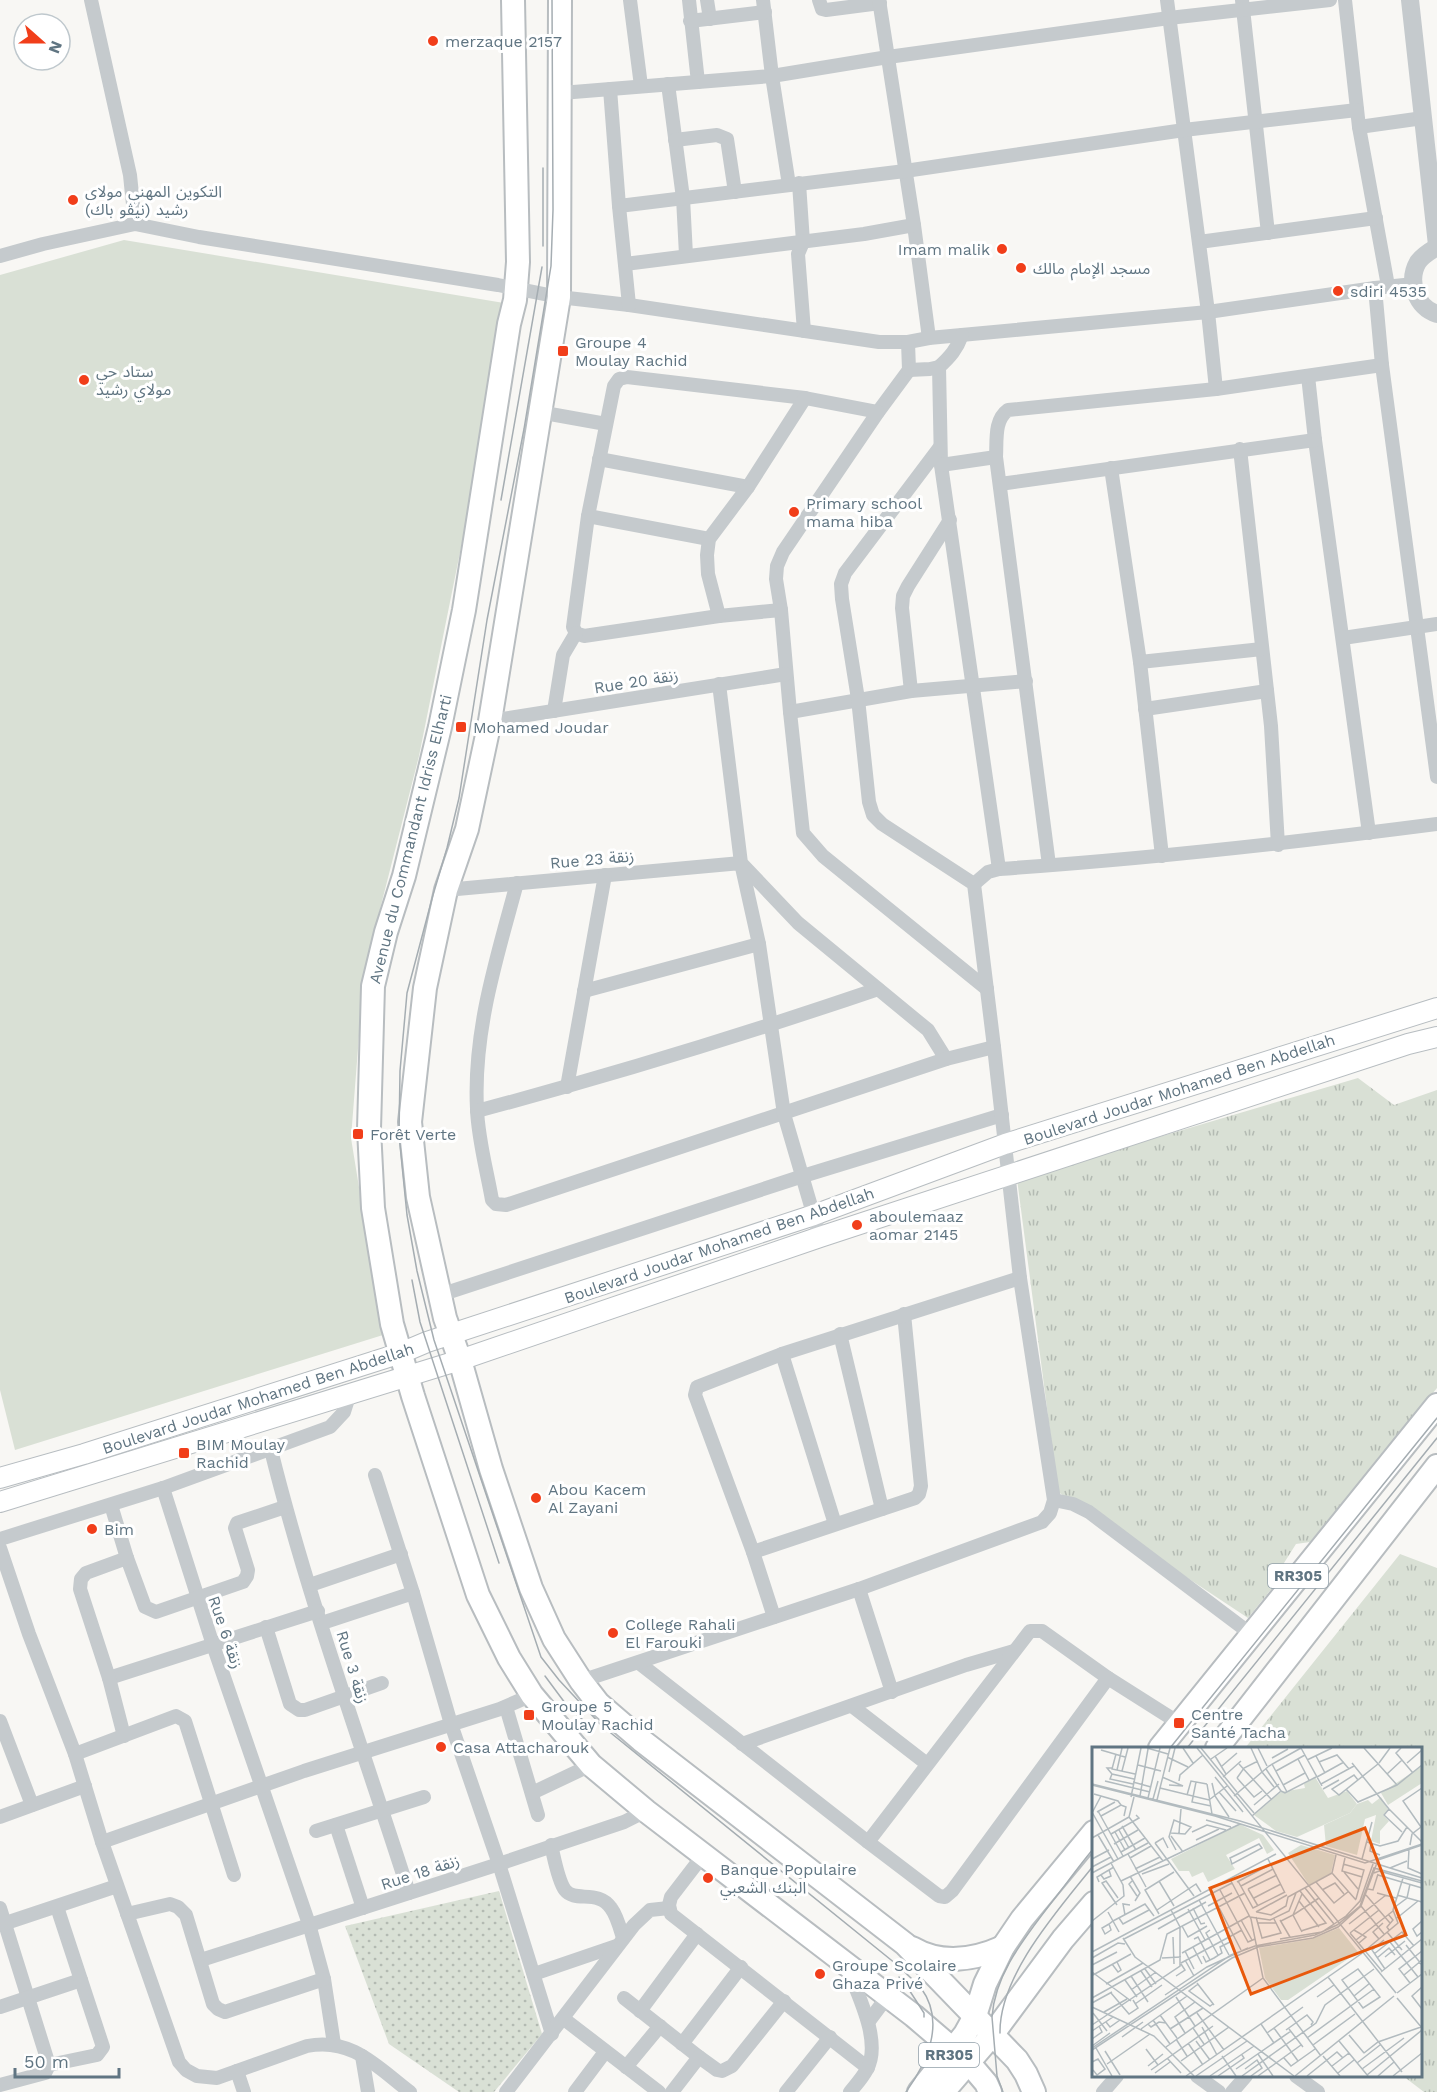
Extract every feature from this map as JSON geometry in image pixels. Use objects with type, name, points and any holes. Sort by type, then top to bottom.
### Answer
[{"type":"main road","name":"Avenue du Commandant Idriss Elharti","points":[[513,0],[518,262],[515,300],[509,324],[464,610],[440,727],[404,876],[386,932],[373,986],[369,1129],[373,1208],[392,1324],[478,1595],[508,1658],[532,1695],[591,1765],[646,1811],[894,2001],[961,2056],[986,2083],[990,2092]]},
{"type":"main road","points":[[560,0],[558,297],[490,721],[467,829],[446,890],[424,988],[410,1122],[418,1197],[440,1295],[491,1469],[531,1588],[554,1640],[598,1703],[641,1740],[918,1952],[952,1959],[970,1958],[1003,1947]]},
{"type":"main road","name":"Boulevard Joudar Mohamed Ben Abdellah","points":[[0,1479],[401,1353],[814,1215],[1005,1144],[1437,1008]]},
{"type":"main road","name":"Boulevard Joudar Mohamed Ben Abdellah","points":[[0,1502],[460,1360],[820,1237],[1408,1044],[1437,1037]]},
{"type":"main road","name":"RR305","points":[[1161,1747],[1437,1405]]},
{"type":"main road","name":"RR305","points":[[1219,1747],[1437,1466]]},
{"type":"main road","name":"RR305","points":[[943,2092],[961,2056],[985,1984],[1003,1947],[1022,1918],[1092,1834]]},
{"type":"main road","name":"RR305","points":[[920,2092],[961,2056],[992,2035],[1063,1939],[1091,1911]]},
{"type":"main road","points":[[905,1944],[1017,2060]]},
{"type":"main road","points":[[1014,2005],[1008,2033],[1010,2042],[1034,2092]]},
{"type":"street","points":[[91,0],[130,175],[135,224]]},
{"type":"street","points":[[630,0],[641,86]]},
{"type":"street","points":[[689,0],[698,82]]},
{"type":"street","points":[[707,0],[710,19]]},
{"type":"street","points":[[819,0],[822,9],[826,10],[879,2],[929,338]]},
{"type":"street","points":[[1167,0],[1209,312],[1216,389]]},
{"type":"street","points":[[561,93],[772,76],[888,57],[1169,18],[1243,5],[1330,0]]},
{"type":"street","points":[[1345,0],[1359,127],[1376,218],[1382,287],[1382,365],[1437,777]]},
{"type":"street","points":[[1410,0],[1437,246],[1419,261],[1414,273],[1413,285],[1416,296],[1423,305],[1437,314]]},
{"type":"street","points":[[1243,5],[1268,233]]},
{"type":"street","points":[[690,21],[710,19],[764,6],[772,76],[794,184],[803,242],[798,254],[804,331]]},
{"type":"street","points":[[668,84],[683,198],[686,255]]},
{"type":"street","points":[[610,89],[629,305]]},
{"type":"street","points":[[619,206],[905,171],[1184,130],[1357,110]]},
{"type":"street","points":[[1359,127],[1423,118]]},
{"type":"street","points":[[675,140],[717,135],[727,139],[735,192]]},
{"type":"street","points":[[1199,242],[1376,218]]},
{"type":"street","points":[[0,256],[135,224],[199,237],[558,297],[629,305],[879,342],[908,342],[929,338],[1209,312],[1382,287],[1413,285]]},
{"type":"street","points":[[625,264],[803,242],[914,225]]},
{"type":"street","points":[[909,370],[939,367],[952,354],[962,335]]},
{"type":"street","points":[[908,342],[909,370],[783,552],[777,566],[803,833],[812,846],[987,989]]},
{"type":"street","points":[[1049,866],[996,456],[998,420],[1008,410],[1216,389],[1382,365]]},
{"type":"street","points":[[939,367],[941,465],[999,869]]},
{"type":"street","points":[[1308,376],[1369,833]]},
{"type":"street","points":[[781,610],[719,616],[584,636],[576,633],[573,627],[588,516],[614,386],[619,379],[627,377],[805,398],[878,412]]},
{"type":"street","points":[[719,616],[708,574],[707,555],[710,539],[748,487],[805,398]]},
{"type":"street","points":[[539,412],[606,424]]},
{"type":"street","points":[[1000,484],[1315,440]]},
{"type":"street","points":[[581,1681],[859,1589],[1042,1522],[1050,1513],[1054,1500],[1020,1278],[974,884],[882,824],[873,815],[868,802],[858,699],[842,599],[841,584],[845,573],[940,447]]},
{"type":"street","points":[[1240,449],[1267,691],[1278,845]]},
{"type":"street","points":[[941,465],[996,456]]},
{"type":"street","points":[[599,459],[748,487]]},
{"type":"street","points":[[1111,468],[1140,662],[1162,856]]},
{"type":"street","points":[[588,516],[710,539]]},
{"type":"street","points":[[911,691],[902,608],[903,596],[950,520]]},
{"type":"street","points":[[1343,638],[1437,624]]},
{"type":"street","points":[[554,711],[563,655],[576,633]]},
{"type":"street","points":[[1140,662],[1262,649]]},
{"type":"street","name":"Rue 20 زنقة","points":[[490,721],[786,674]]},
{"type":"street","points":[[790,712],[911,691],[1026,681]]},
{"type":"street","points":[[720,684],[741,863],[759,944],[784,1114],[820,1237]]},
{"type":"street","points":[[1145,709],[1267,691]]},
{"type":"street","points":[[974,884],[988,872],[999,869],[1278,845],[1437,824]]},
{"type":"street","points":[[741,863],[798,923],[928,1030],[946,1059]]},
{"type":"street","name":"Rue 23 زنقة","points":[[446,890],[741,863]]},
{"type":"street","points":[[567,1087],[605,874]]},
{"type":"street","points":[[518,883],[487,995],[477,1062],[477,1112],[492,1200],[500,1205],[784,1114],[946,1059],[994,1047]]},
{"type":"street","points":[[584,991],[759,944]]},
{"type":"street","points":[[477,1112],[772,1025],[878,989]]},
{"type":"street","points":[[440,1295],[803,1176],[1002,1114]]},
{"type":"street","points":[[774,1617],[753,1552],[695,1395],[697,1387],[840,1334],[1020,1278]]},
{"type":"street","points":[[753,1552],[915,1498],[919,1494],[921,1486],[904,1314]]},
{"type":"street","points":[[840,1334],[882,1509]]},
{"type":"street","points":[[782,1354],[835,1524]]},
{"type":"street","points":[[0,1539],[163,1488],[330,1427],[344,1412],[350,1393]]},
{"type":"street","name":"Rue 3 زنقة","points":[[271,1450],[285,1507],[362,1754],[409,1893]]},
{"type":"street","points":[[375,1475],[413,1593],[451,1724],[500,1864],[552,2034]]},
{"type":"street","name":"Rue 6 زنقة","points":[[163,1488],[213,1645],[309,1924],[324,1979],[334,2044]]},
{"type":"street","points":[[1054,1500],[1073,1504],[1089,1512],[1251,1634]]},
{"type":"street","points":[[111,1505],[145,1607],[156,1612],[243,1581],[248,1570],[235,1528],[237,1523],[285,1507]]},
{"type":"street","points":[[0,1548],[29,1634],[75,1754],[102,1842],[179,2062],[190,2073],[204,2078],[217,2078],[307,2046],[321,2043],[334,2044],[354,2050],[410,2092]]},
{"type":"street","points":[[310,1584],[401,1554]]},
{"type":"street","points":[[124,1736],[109,1678],[80,1589],[81,1579],[86,1574],[127,1558]]},
{"type":"street","points":[[859,1589],[892,1692]]},
{"type":"street","points":[[109,1678],[266,1627],[320,1617],[413,1593]]},
{"type":"street","points":[[266,1627],[290,1704],[299,1710],[305,1710],[382,1683]]},
{"type":"street","points":[[868,1842],[1029,1631],[1042,1630],[1108,1678],[1179,1723]]},
{"type":"street","points":[[742,1744],[966,1665],[1014,1651]]},
{"type":"street","points":[[639,1663],[868,1842],[939,1896],[945,1897],[952,1891],[1108,1678]]},
{"type":"street","points":[[102,1842],[262,1785],[506,1707],[532,1695]]},
{"type":"street","points":[[852,1706],[927,1764]]},
{"type":"street","points":[[506,1707],[538,1815]]},
{"type":"street","points":[[75,1754],[176,1716],[185,1721],[234,1875]]},
{"type":"street","points":[[0,1721],[32,1805]]},
{"type":"street","points":[[532,1793],[591,1765]]},
{"type":"street","points":[[0,1816],[85,1786]]},
{"type":"street","points":[[316,1831],[424,1797]]},
{"type":"street","name":"Rue 18 زنقة","points":[[201,1960],[500,1864],[624,1822],[646,1811]]},
{"type":"street","points":[[336,1825],[363,1908]]},
{"type":"street","points":[[551,1845],[563,1888],[573,1895],[594,1896],[604,1900],[612,1908],[620,1942]]},
{"type":"street","points":[[704,1854],[671,1897],[669,1908],[674,1917],[868,2068]]},
{"type":"street","points":[[3,1924],[117,1886]]},
{"type":"street","points":[[127,1914],[170,1904],[178,1906],[186,1915],[213,2004],[225,2012],[324,1979]]},
{"type":"street","points":[[49,2065],[98,2055],[103,2047],[57,1907]]},
{"type":"street","points":[[0,1908],[3,1924],[49,2065],[45,2073],[0,2085]]},
{"type":"street","points":[[506,2092],[564,2019],[620,1942],[650,1910],[669,1908]]},
{"type":"street","points":[[640,2011],[697,1934]]},
{"type":"street","points":[[534,1974],[620,1942]]},
{"type":"street","points":[[846,1964],[869,2021],[871,2048],[868,2068],[850,2092]]},
{"type":"street","points":[[682,2044],[741,1967]]},
{"type":"street","points":[[0,2007],[81,1980]]},
{"type":"street","points":[[624,1998],[717,2070],[727,2071],[784,2001]]},
{"type":"street","points":[[869,2021],[881,2005],[894,2001]]},
{"type":"street","points":[[564,2019],[626,2067],[651,2090]]},
{"type":"street","points":[[626,2067],[660,2026]]},
{"type":"street","points":[[786,2092],[830,2037]]},
{"type":"street","points":[[575,2092],[606,2052]]},
{"type":"street","points":[[362,2056],[368,2092]]},
{"type":"street","points":[[672,2092],[699,2057]]},
{"type":"street","points":[[237,2071],[244,2092]]},
{"type":"street","points":[[1103,2092],[1116,2077]]},
{"type":"street","points":[[1198,2077],[1218,2092]]},
{"type":"street","points":[[1232,2092],[1245,2077]]},
{"type":"street","points":[[1297,2077],[1318,2092]]},
{"type":"green space","points":[[124,240],[510,304],[419,756],[364,972],[351,1138],[383,1335],[15,1450],[0,1390],[0,275]]},
{"type":"green space","points":[[1358,1078],[1394,1105],[1437,1090],[1437,1388],[1310,1542],[1296,1544],[1284,1563],[1285,1572],[1248,1618],[1058,1492],[1017,1179]]},
{"type":"green space","points":[[1400,1554],[1437,1568],[1437,2092],[1424,2092],[1404,2077],[1422,2077],[1422,1747],[1246,1747]]},
{"type":"green space","points":[[499,1891],[542,2034],[494,2092],[459,2092],[389,2044],[345,1926]]},
{"type":"tram line","points":[[552,0],[551,266],[524,429],[487,620],[459,798],[407,993],[400,1071],[399,1135],[407,1215],[417,1271],[434,1340],[541,1657],[601,1725],[901,1968],[921,1988],[932,2015],[931,2042],[921,2068],[906,2092]]},
{"type":"tram line","points":[[543,168],[543,246]]},
{"type":"tram line","points":[[501,500],[542,267]]},
{"type":"tram line","points":[[412,1280],[420,1322],[499,1563]]},
{"type":"tram line","points":[[1171,1747],[1437,1418]]},
{"type":"tram line","points":[[1188,1747],[1437,1438]]},
{"type":"tram line","points":[[545,1676],[568,1707],[589,1725]]},
{"type":"tram line","points":[[1003,2092],[997,2076],[992,2017],[999,1986],[1012,1958],[1092,1851]]},
{"type":"tram line","points":[[1000,2033],[1002,2011],[1009,1988],[1020,1966],[1049,1922],[1092,1868]]},
{"type":"tram line","points":[[899,1977],[924,2013],[924,2017]]},
{"type":"place","name":"merzaque 2157","points":[[433,41]]},
{"type":"place","name":"التكوين المهني مولاي رشيد (نيڤو باك)","points":[[73,200]]},
{"type":"place","name":"Imam malik","points":[[1002,249]]},
{"type":"place","name":"مسجد الإمام مالك","points":[[1021,268]]},
{"type":"place","name":"sdiri 4535","points":[[1338,291]]},
{"type":"place","name":"Groupe 4 Moulay Rachid","points":[[563,351]]},
{"type":"place","name":"ستاد حي مولاي رشيد","points":[[84,380]]},
{"type":"place","name":"Primary school mama hiba","points":[[794,512]]},
{"type":"place","name":"Mohamed Joudar","points":[[461,727]]},
{"type":"place","name":"Forêt Verte","points":[[358,1134]]},
{"type":"place","name":"aboulemaaz aomar 2145","points":[[857,1225]]},
{"type":"place","name":"BIM Moulay Rachid","points":[[184,1453]]},
{"type":"place","name":"Abou Kacem Al Zayani","points":[[536,1498]]},
{"type":"place","name":"Bim","points":[[92,1529]]},
{"type":"place","name":"College Rahali El Farouki","points":[[613,1633]]},
{"type":"place","name":"Groupe 5 Moulay Rachid","points":[[529,1715]]},
{"type":"place","name":"Centre Santé Tacha","points":[[1179,1723]]},
{"type":"place","name":"Casa Attacharouk","points":[[441,1747]]},
{"type":"place","name":"Banque Populaire البنك الشعبي","points":[[708,1878]]},
{"type":"place","name":"Groupe Scolaire Ghaza Privé","points":[[820,1974]]}]
